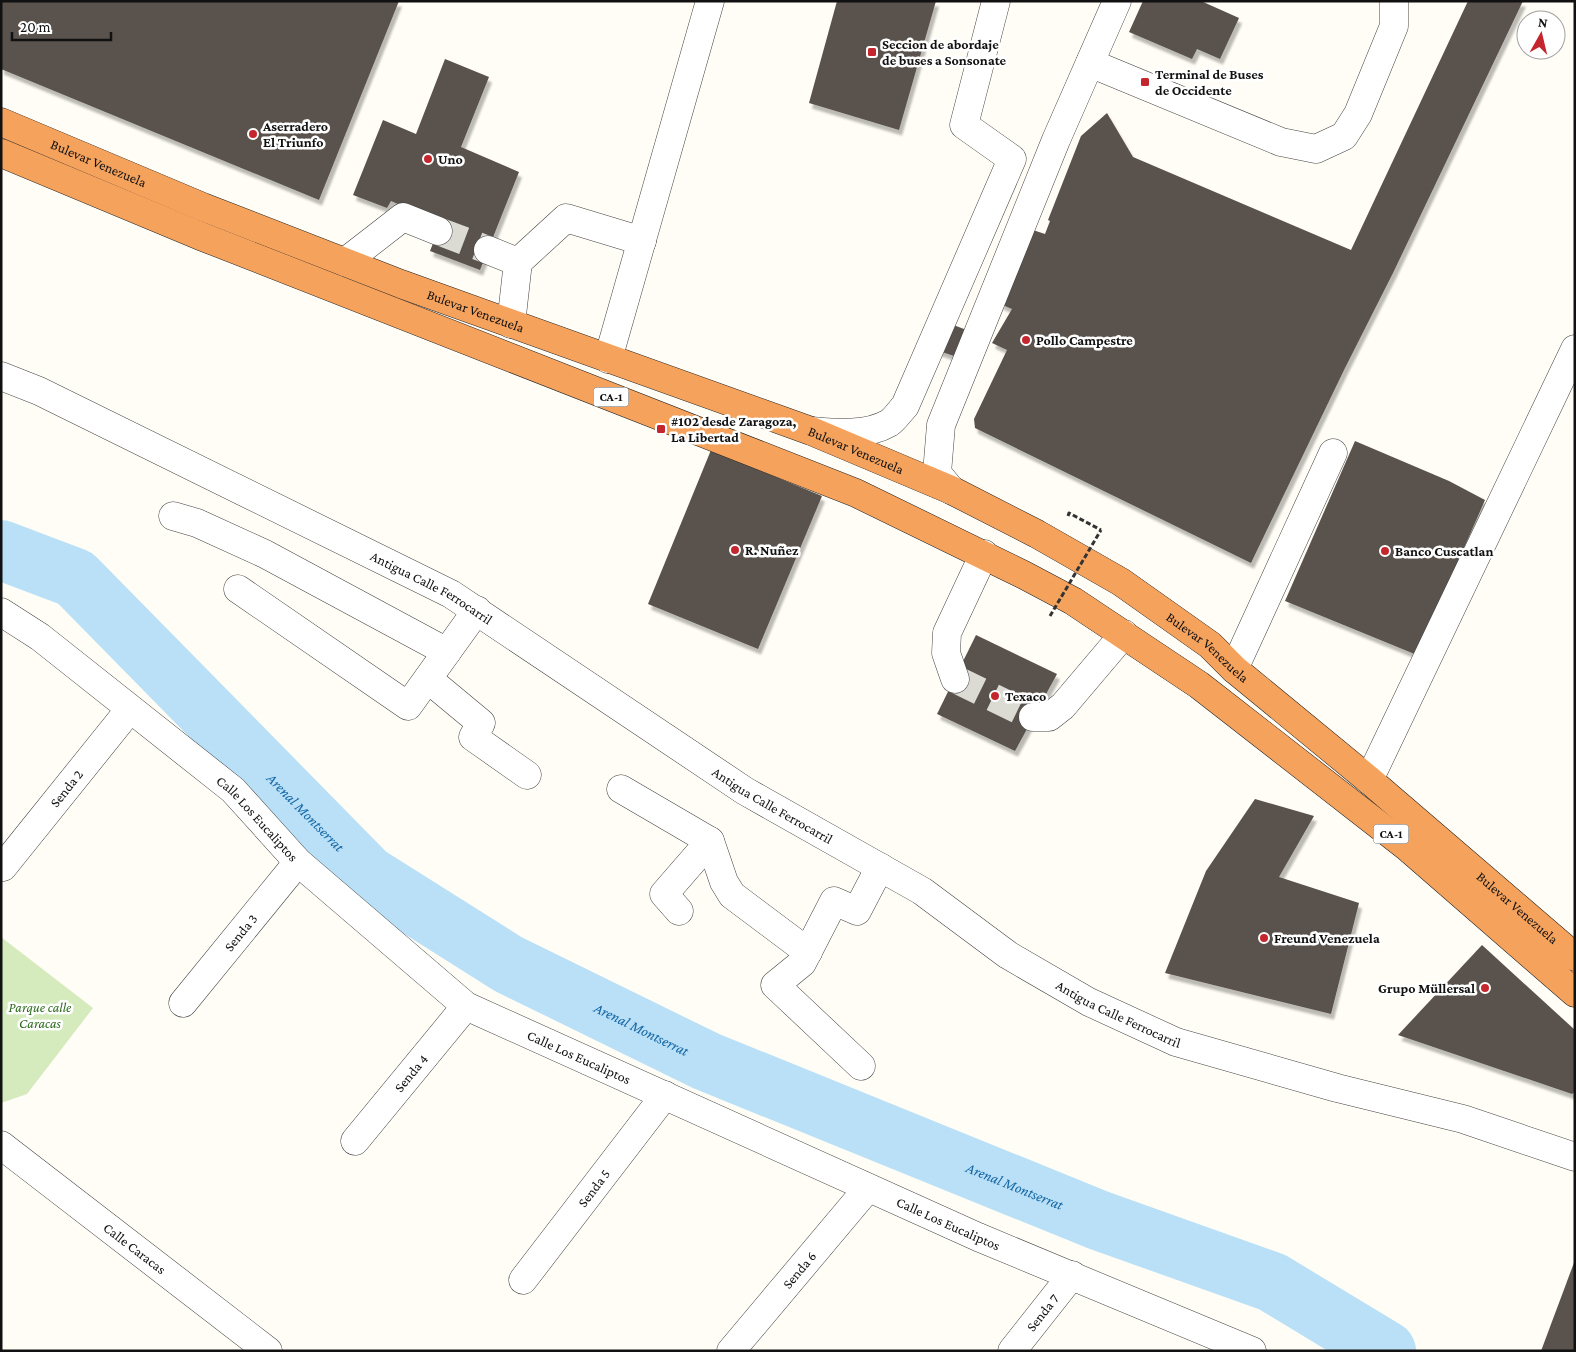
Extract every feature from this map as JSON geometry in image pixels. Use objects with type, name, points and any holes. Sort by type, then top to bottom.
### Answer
[{"type":"highway","name":"Bulevar Venezuela","points":[[1,122],[203,207],[345,262],[608,360],[810,430],[951,490],[1053,542],[1121,582],[1210,645],[1234,669],[1369,780],[1575,957]]},
{"type":"highway","name":"Bulevar Venezuela","points":[[1,152],[203,237],[856,493],[984,554],[1073,601],[1199,685],[1408,847],[1575,993]]},
{"type":"street","points":[[608,360],[710,1]]},
{"type":"street","points":[[810,430],[848,432],[870,430],[890,422],[905,406],[1012,159],[964,125],[996,1]]},
{"type":"street","points":[[951,490],[936,473],[941,424],[1056,140],[1117,1]]},
{"type":"street","points":[[1090,63],[1280,142],[1316,149],[1344,136],[1358,114],[1394,26],[1394,1]]},
{"type":"street","points":[[345,262],[403,217],[438,230]]},
{"type":"street","points":[[511,324],[518,262],[566,218],[642,241]]},
{"type":"street","points":[[488,250],[518,262]]},
{"type":"street","points":[[1369,780],[1575,349]]},
{"type":"street","name":"Antigua Calle Ferrocarril","points":[[1,376],[39,391],[451,594],[745,791],[922,891],[1008,955],[1089,1002],[1176,1042],[1337,1088],[1464,1119],[1575,1157]]},
{"type":"street","points":[[1234,669],[1333,453]]},
{"type":"street","points":[[173,516],[197,523],[265,554],[447,652]]},
{"type":"street","points":[[955,679],[946,653],[947,633],[984,554]]},
{"type":"street","points":[[238,589],[408,706],[477,610]]},
{"type":"street","name":"Calle Los Eucaliptos","points":[[1,612],[40,637],[233,790],[298,862],[466,1006],[868,1188],[1252,1351]]},
{"type":"street","points":[[1033,717],[1049,717],[1063,706],[1124,634]]},
{"type":"street","points":[[428,679],[481,723],[473,737],[528,775]]},
{"type":"street","name":"Senda 2","points":[[3,868],[130,709]]},
{"type":"street","points":[[621,789],[710,841],[724,882],[732,895],[808,952]]},
{"type":"street","points":[[679,911],[664,894],[710,841]]},
{"type":"street","name":"Senda 3","points":[[183,1003],[298,862]]},
{"type":"street","points":[[861,1066],[775,985],[802,962],[834,901],[857,910],[880,867]]},
{"type":"street","name":"Senda 4","points":[[355,1141],[466,1006]]},
{"type":"street","name":"Senda 5","points":[[523,1280],[665,1095]]},
{"type":"street","name":"Calle Caracas","points":[[1,1145],[268,1351]]},
{"type":"street","name":"Senda 6","points":[[731,1351],[868,1188]]},
{"type":"street","name":"Senda 7","points":[[1012,1351],[1072,1276]]},
{"type":"path","points":[[1050,616],[1100,530],[1069,513]]},
{"type":"green space","name":"Parque calle Caracas","points":[[1,937],[93,1008],[27,1094],[1,1103]]},
{"type":"building","name":"Aserradero El Triunfo","points":[[1,1],[399,1],[319,200],[1,69]]},
{"type":"building","name":"Seccion de abordaje de buses a Sonsonate","points":[[837,1],[936,1],[899,130],[809,103]]},
{"type":"building","points":[[1143,1],[1201,1],[1239,18],[1220,59],[1197,49],[1192,59],[1129,32]]},
{"type":"building","points":[[1468,1],[1523,1],[1519,10],[1516,10],[1516,16],[1393,273],[1251,563],[975,428],[974,419],[1007,350],[992,343],[1012,309],[1000,304],[1033,230],[1045,234],[1050,221],[1048,220],[1081,136],[1107,113],[1133,157],[1351,250]]},
{"type":"building","name":"Uno","points":[[445,59],[489,77],[461,147],[519,172],[480,270],[430,251],[441,223],[391,201],[387,208],[353,195],[383,120],[416,134]]},
{"type":"building","points":[[948,323],[972,332],[960,358],[936,350]]},
{"type":"building","name":"Banco Cuscatlan","points":[[1355,441],[1449,481],[1485,500],[1417,655],[1285,601]]},
{"type":"building","name":"R. Nuñez","points":[[711,450],[822,496],[758,649],[648,604]]},
{"type":"building","name":"Texaco","points":[[976,635],[1057,674],[1015,751],[937,714]]},
{"type":"building","name":"Freund Venezuela","points":[[1255,799],[1314,816],[1279,877],[1359,903],[1331,1014],[1165,973],[1206,871]]},
{"type":"building","name":"Grupo Müllersal","points":[[1482,945],[1575,1030],[1575,1092],[1572,1094],[1398,1035]]},
{"type":"building","points":[[1575,1260],[1575,1351],[1541,1351]]},
{"type":"waterway","name":"Arenal Montserrat","points":[[1,550],[75,578],[367,875],[508,964],[706,1061],[1098,1220],[1272,1282],[1386,1351]]},
{"type":"tunnel","points":[[438,231],[488,250]]},
{"type":"tunnel","points":[[955,679],[1033,717]]},
{"type":"place","name":"Seccion de abordaje de buses a Sonsonate","points":[[872,52]]},
{"type":"place","name":"Terminal de Buses de Occidente","points":[[1145,82]]},
{"type":"place","name":"Aserradero El Triunfo","points":[[253,134]]},
{"type":"place","name":"Uno","points":[[428,159]]},
{"type":"place","name":"Pollo Campestre","points":[[1026,340]]},
{"type":"place","name":"#102 desde Zaragoza, La Libertad","points":[[661,429]]},
{"type":"place","name":"R. Nuñez","points":[[735,550]]},
{"type":"place","name":"Banco Cuscatlan","points":[[1385,551]]},
{"type":"place","name":"Texaco","points":[[995,696]]},
{"type":"place","name":"Freund Venezuela","points":[[1264,938]]},
{"type":"place","name":"Grupo Müllersal","points":[[1485,988]]}]
